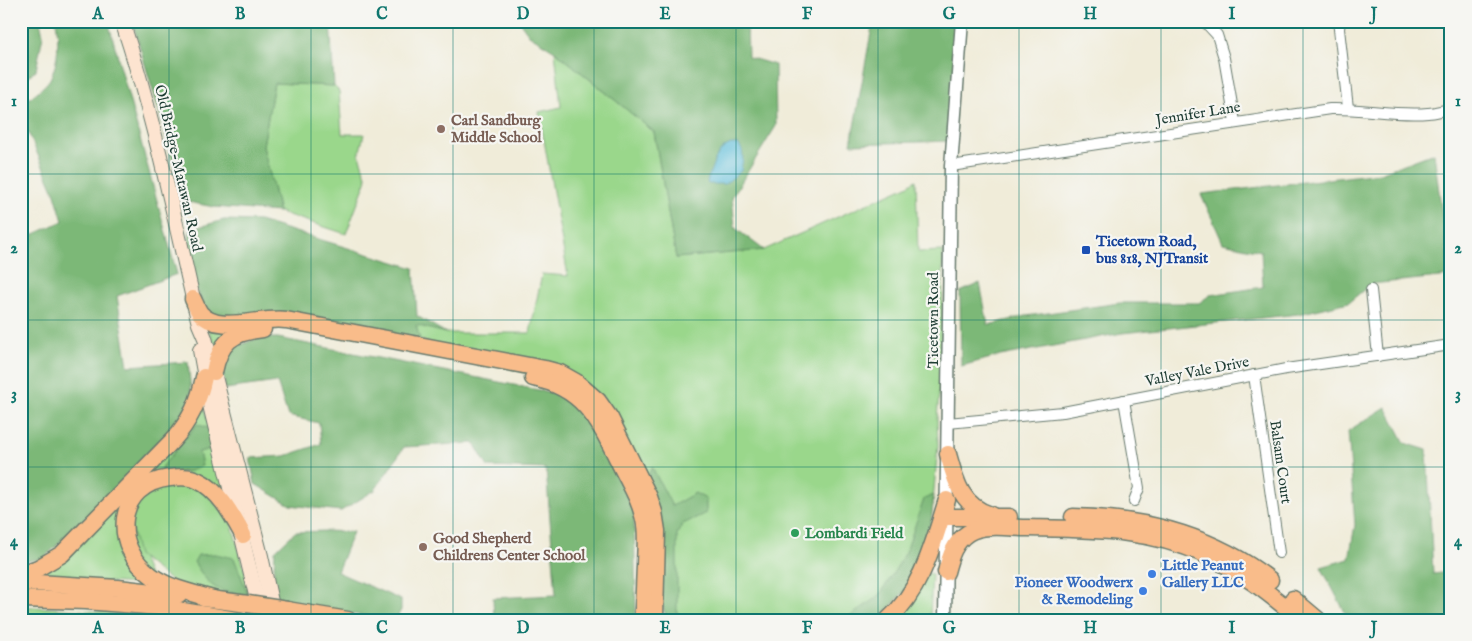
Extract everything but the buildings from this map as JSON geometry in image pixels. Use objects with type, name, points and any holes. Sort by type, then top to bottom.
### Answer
[{"type":"highway","points":[[193,299],[200,313],[217,323],[234,324],[272,319],[286,320],[544,369],[560,373],[583,387],[598,401],[610,418],[652,506],[657,531],[655,620]]},
{"type":"highway","points":[[21,574],[38,568],[62,554],[185,428],[217,356],[227,342],[252,331],[274,329],[540,380],[563,387],[581,400],[597,419],[640,505],[646,531],[642,620]]},
{"type":"highway","points":[[948,454],[956,482],[964,498],[980,511],[998,517]]},
{"type":"highway","points":[[213,599],[172,588],[152,576],[142,567],[132,556],[124,534],[127,510],[135,495],[146,485],[161,479],[180,476],[196,480],[211,490],[227,508],[242,535]]},
{"type":"highway","points":[[888,620],[900,609],[919,581],[947,500]]},
{"type":"highway","points":[[947,517],[1099,518],[1139,522],[1172,530],[1216,547],[1252,567],[1318,620]]},
{"type":"highway","points":[[946,572],[955,546],[966,534],[976,530],[998,528],[1118,530],[1167,540],[1212,558],[1249,578],[1301,620]]},
{"type":"highway","points":[[21,582],[118,588],[213,599],[248,604],[281,615],[348,620]]},
{"type":"highway","points":[[21,599],[86,601],[159,607],[236,620]]},
{"type":"main road","name":"Old Bridge-Matawan Road","points":[[122,21],[150,112],[199,324],[198,340],[260,556],[281,615]]},
{"type":"main road","name":"Old Bridge-Matawan Road","points":[[209,374],[242,535],[262,620]]},
{"type":"street","name":"Ticetown Road","points":[[945,620],[951,166],[962,21]]},
{"type":"street","points":[[1204,21],[1217,35],[1224,58],[1234,122]]},
{"type":"street","points":[[1340,21],[1339,29],[1348,108]]},
{"type":"street","name":"Jennifer Lane","points":[[951,166],[1317,110],[1348,108],[1405,114],[1429,113],[1451,109]]},
{"type":"street","points":[[1371,290],[1378,356]]},
{"type":"street","name":"Valley Vale Drive","points":[[948,423],[1063,412],[1286,368],[1451,345]]},
{"type":"street","name":"Balsam Court","points":[[1254,375],[1279,553]]},
{"type":"street","points":[[1124,400],[1139,488],[1134,501]]},
{"type":"green space","points":[[34,21],[40,21],[43,35],[36,70],[21,83],[21,26]]},
{"type":"green space","points":[[56,21],[108,21],[177,274],[117,296],[128,366],[188,362],[192,400],[172,434],[43,559],[21,561],[21,240],[63,221],[55,194],[21,116],[21,105],[50,79],[53,72],[58,50]]},
{"type":"green space","points":[[132,21],[330,21],[334,86],[274,83],[263,146],[279,212],[214,207],[183,201],[162,121]]},
{"type":"green space","points":[[519,21],[747,21],[748,57],[775,65],[776,126],[732,197],[735,228],[764,250],[676,258],[654,132],[555,51],[529,35]]},
{"type":"green space","points":[[873,21],[959,21],[953,141],[851,144]]},
{"type":"green space","points":[[555,51],[654,132],[676,258],[764,250],[907,186],[916,180],[918,252],[943,251],[942,357],[937,418],[938,445],[931,523],[879,620],[671,620],[603,397],[420,340],[415,325],[446,333],[530,333],[542,274],[568,276],[539,112],[561,107]]},
{"type":"green space","points":[[274,83],[334,86],[339,91],[342,134],[364,134],[359,155],[367,179],[346,234],[279,212],[263,146]]},
{"type":"green space","points":[[1434,153],[1450,276],[1371,284],[1349,302],[1299,314],[1122,333],[995,357],[961,366],[960,292],[980,283],[988,325],[1026,316],[1120,303],[1199,303],[1210,295],[1263,287],[1261,251],[1223,243],[1201,194],[1380,173]]},
{"type":"green space","points":[[224,220],[259,221],[414,268],[417,316],[446,333],[416,325],[420,340],[221,318],[207,309],[198,294],[191,264],[189,235],[191,229]]},
{"type":"green space","points":[[206,322],[236,328],[215,348]]},
{"type":"green space","points":[[258,338],[278,338],[564,395],[580,405],[634,511],[636,616],[633,620],[494,620],[493,598],[556,595],[546,469],[488,467],[474,443],[404,447],[375,490],[341,511],[290,505],[255,484],[250,458],[285,456],[321,444],[319,423],[288,416],[277,382],[225,389],[222,365],[230,349]]},
{"type":"green space","points":[[203,404],[229,502],[182,472],[122,509],[153,585],[30,577]]},
{"type":"green space","points":[[1386,407],[1405,443],[1427,450],[1433,574],[1451,572],[1451,620],[1357,620],[1347,616],[1321,567],[1349,559],[1355,525],[1348,431]]},
{"type":"green space","points":[[197,424],[210,429],[213,440],[211,449],[199,452],[202,466],[190,471],[162,473],[161,468]]},
{"type":"green space","points":[[652,467],[672,506],[695,493],[706,499],[706,513],[683,524],[677,534],[677,620],[667,620],[662,604],[647,478]]},
{"type":"green space","points":[[183,481],[204,491],[231,521],[252,597],[210,593],[173,582],[138,555],[129,519],[146,490]]},
{"type":"green space","points":[[934,495],[931,523],[910,585],[879,620],[845,620],[880,595],[906,552],[924,499]]},
{"type":"green space","points":[[295,532],[353,532],[337,572],[401,600],[401,610],[396,619],[341,613],[279,601],[273,586],[275,551]]},
{"type":"green space","points":[[215,554],[234,558],[248,594],[222,591],[210,584],[205,578],[194,562],[198,555]]},
{"type":"green space","points":[[928,573],[932,574],[930,620],[896,620]]},
{"type":"green space","points":[[21,606],[181,620],[119,620],[21,613]]},
{"type":"water","points":[[731,144],[738,144],[742,150],[741,171],[725,184],[708,184],[707,181],[718,154]]},
{"type":"place","name":"Carl Sandburg Middle School","points":[[441,129]]},
{"type":"place","name":"Ticetown Road, bus 818, NJTransit","points":[[1086,250]]},
{"type":"place","name":"Lombardi Field","points":[[795,533]]},
{"type":"place","name":"Good Shepherd Childrens Center School","points":[[423,547]]},
{"type":"place","name":"Little Peanut Gallery LLC","points":[[1152,574]]},
{"type":"place","name":"Pioneer Woodwerx & Remodeling","points":[[1143,591]]}]
